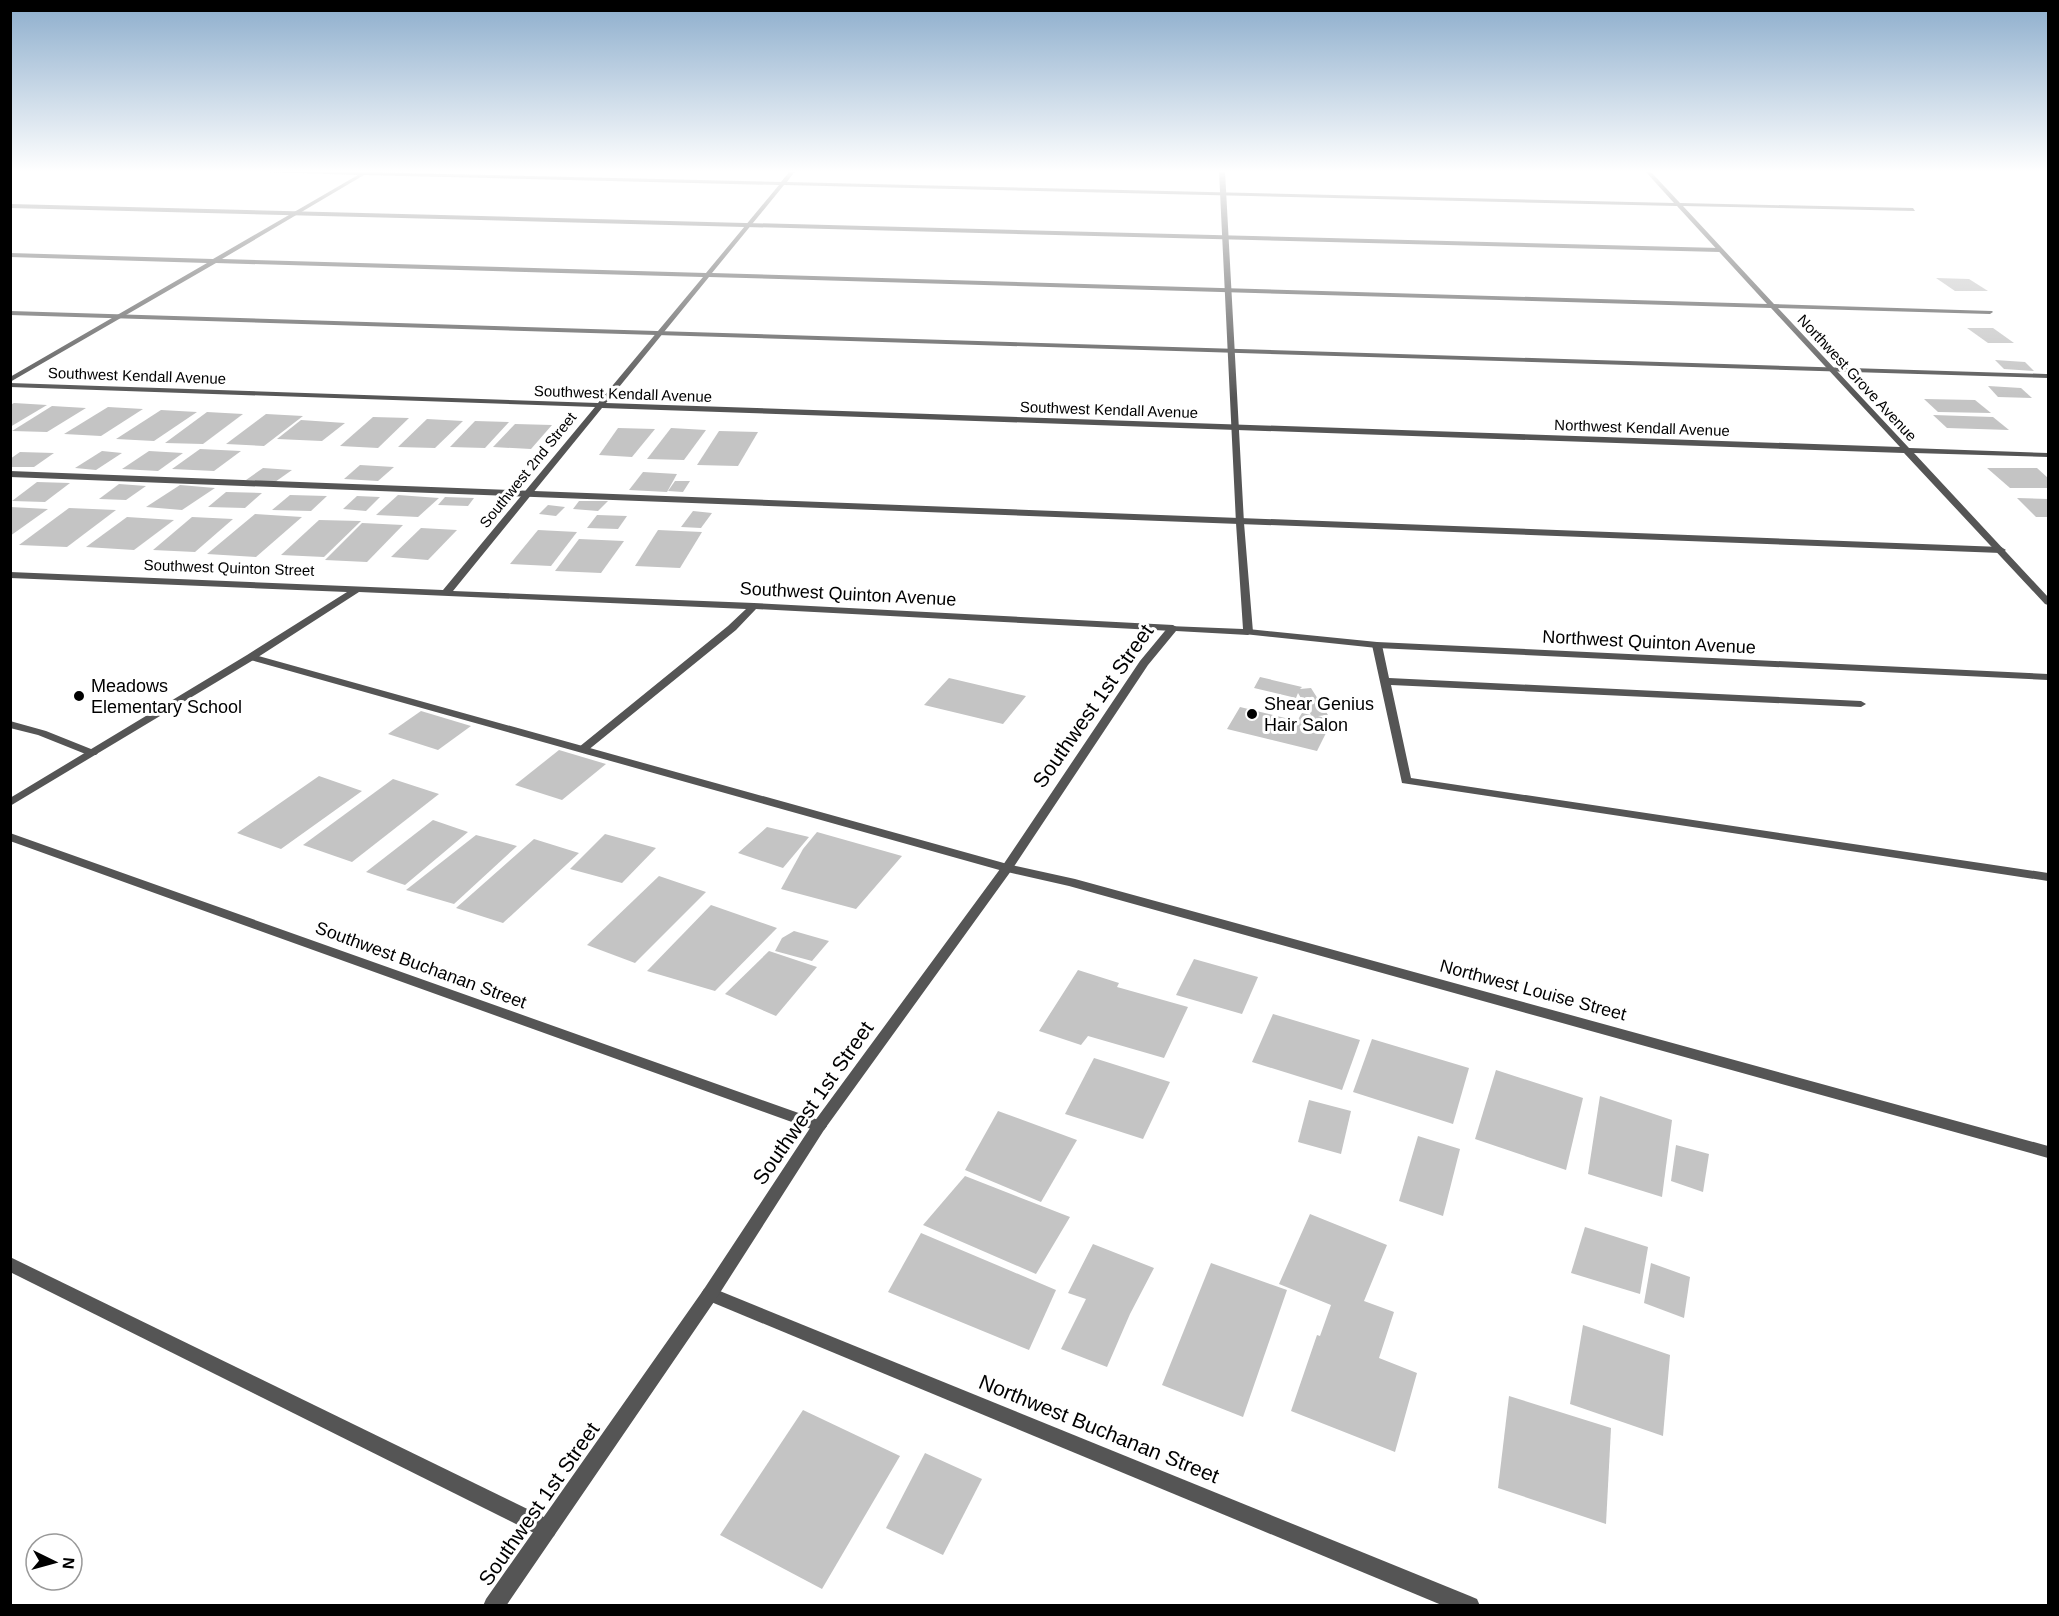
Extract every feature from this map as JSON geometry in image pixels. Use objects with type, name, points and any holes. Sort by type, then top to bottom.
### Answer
[{"type":"street","points":[[10,382],[239,246]]},
{"type":"street","name":"Southwest 2nd Street","points":[[446,593],[732,246]]},
{"type":"street","points":[[1226,246],[1248,632]]},
{"type":"street","points":[[1583,246],[1720,250]]},
{"type":"street","name":"Northwest Grove Avenue","points":[[1717,246],[2049,602]]},
{"type":"street","points":[[10,255],[1990,312]]},
{"type":"street","points":[[10,313],[2046,376]]},
{"type":"street","name":"Southwest Kendall Avenue","points":[[10,382],[599,406],[1235,428]]},
{"type":"street","name":"Northwest Kendall Avenue","points":[[1235,428],[2049,455]]},
{"type":"street","points":[[10,474],[1240,523],[2001,550]]},
{"type":"street","name":"Southwest Quinton Street","points":[[10,574],[446,593]]},
{"type":"street","points":[[10,803],[251,657],[358,589]]},
{"type":"street","name":"Southwest Quinton Avenue","points":[[446,593],[754,606],[1248,632]]},
{"type":"street","points":[[583,749],[732,628],[754,606]]},
{"type":"street","name":"Southwest 1st Street","points":[[493,1605],[710,1294],[819,1126],[1007,868],[1144,663],[1173,628]]},
{"type":"street","name":"Northwest Quinton Avenue","points":[[1248,632],[1377,645],[2049,677]]},
{"type":"street","points":[[1377,645],[1406,781],[2049,877]]},
{"type":"street","name":"Northwest Louise Street","points":[[251,657],[1007,868],[1082,885],[2049,1152]]},
{"type":"street","points":[[1384,681],[1861,704]]},
{"type":"street","points":[[10,724],[42,733],[92,753]]},
{"type":"street","name":"Southwest Buchanan Street","points":[[10,837],[819,1126]]},
{"type":"street","points":[[10,1264],[547,1529]]},
{"type":"street","name":"Northwest Buchanan Street","points":[[710,1294],[1470,1605]]},
{"type":"building","points":[[1936,278],[1969,279],[1988,291],[1955,291]]},
{"type":"building","points":[[1967,328],[1993,328],[2014,343],[1988,343]]},
{"type":"building","points":[[1995,360],[2025,362],[2034,371],[2004,369]]},
{"type":"building","points":[[1988,386],[2021,388],[2032,398],[1998,397]]},
{"type":"building","points":[[1924,399],[1975,400],[1991,413],[1938,412]]},
{"type":"building","points":[[14,403],[47,405],[10,427],[10,405]]},
{"type":"building","points":[[52,406],[86,408],[47,432],[12,431]]},
{"type":"building","points":[[108,407],[143,409],[101,436],[64,434]]},
{"type":"building","points":[[161,410],[197,412],[154,441],[116,439]]},
{"type":"building","points":[[207,412],[243,414],[203,444],[165,443]]},
{"type":"building","points":[[266,414],[303,416],[264,446],[226,444]]},
{"type":"building","points":[[1933,415],[1993,417],[2009,430],[1947,428]]},
{"type":"building","points":[[373,417],[409,418],[378,448],[340,446]]},
{"type":"building","points":[[427,419],[463,421],[435,448],[398,447]]},
{"type":"building","points":[[301,420],[345,423],[322,441],[277,439]]},
{"type":"building","points":[[475,421],[509,422],[485,448],[450,447]]},
{"type":"building","points":[[515,424],[552,425],[531,449],[493,447]]},
{"type":"building","points":[[618,428],[655,429],[632,457],[599,455]]},
{"type":"building","points":[[671,428],[706,430],[684,460],[647,459]]},
{"type":"building","points":[[719,431],[758,432],[738,466],[697,465]]},
{"type":"building","points":[[200,449],[241,451],[214,471],[172,469]]},
{"type":"building","points":[[102,451],[122,453],[96,470],[75,468]]},
{"type":"building","points":[[149,451],[183,453],[158,471],[122,469]]},
{"type":"building","points":[[20,452],[54,453],[34,467],[10,467],[10,459]]},
{"type":"building","points":[[360,465],[394,467],[378,481],[344,479]]},
{"type":"building","points":[[263,468],[292,470],[275,482],[246,480]]},
{"type":"building","points":[[1987,468],[2037,468],[2048,478],[2048,488],[2010,488]]},
{"type":"building","points":[[643,472],[677,474],[667,492],[629,490]]},
{"type":"building","points":[[675,481],[690,481],[683,492],[668,491]]},
{"type":"building","points":[[37,482],[70,483],[45,502],[12,501]]},
{"type":"building","points":[[119,484],[146,486],[126,500],[99,499]]},
{"type":"building","points":[[180,485],[215,488],[182,510],[146,507]]},
{"type":"building","points":[[226,492],[262,493],[245,508],[208,507]]},
{"type":"building","points":[[290,495],[327,496],[311,511],[272,510]]},
{"type":"building","points":[[398,495],[439,498],[418,517],[376,515]]},
{"type":"building","points":[[357,496],[380,497],[366,511],[343,509]]},
{"type":"building","points":[[445,497],[474,498],[468,506],[438,505]]},
{"type":"building","points":[[2017,498],[2048,499],[2048,517],[2036,517]]},
{"type":"building","points":[[579,501],[608,501],[598,511],[573,509]]},
{"type":"building","points":[[548,505],[565,507],[556,516],[539,514]]},
{"type":"building","points":[[10,507],[48,509],[10,536]]},
{"type":"building","points":[[69,508],[116,510],[67,547],[19,545]]},
{"type":"building","points":[[693,511],[712,513],[701,528],[681,527]]},
{"type":"building","points":[[255,514],[302,517],[256,557],[207,554]]},
{"type":"building","points":[[597,515],[627,516],[618,529],[587,528]]},
{"type":"building","points":[[127,517],[174,520],[134,550],[86,547]]},
{"type":"building","points":[[192,517],[233,519],[195,552],[153,550]]},
{"type":"building","points":[[319,520],[361,521],[324,557],[281,555]]},
{"type":"building","points":[[362,523],[403,525],[367,562],[325,560]]},
{"type":"building","points":[[421,528],[457,530],[428,560],[391,557]]},
{"type":"building","points":[[538,530],[577,532],[551,566],[510,564]]},
{"type":"building","points":[[658,530],[702,532],[680,568],[635,566]]},
{"type":"building","points":[[579,539],[624,541],[601,573],[555,571]]},
{"type":"building","name":"Shear Genius Hair Salon","points":[[1260,677],[1302,687],[1300,689],[1311,688],[1328,715],[1318,716],[1339,722],[1334,733],[1327,731],[1317,751],[1227,729],[1240,707],[1297,721],[1302,713],[1311,715],[1298,693],[1296,698],[1254,688]]},
{"type":"building","points":[[949,678],[1026,696],[1003,724],[924,705]]},
{"type":"building","points":[[421,711],[471,726],[438,750],[388,734]]},
{"type":"building","points":[[559,750],[606,764],[562,800],[515,785]]},
{"type":"building","points":[[319,776],[362,791],[281,849],[237,833]]},
{"type":"building","points":[[393,779],[439,794],[352,862],[303,845]]},
{"type":"building","points":[[433,820],[468,832],[405,885],[366,872]]},
{"type":"building","points":[[767,827],[809,837],[783,868],[738,853]]},
{"type":"building","points":[[817,832],[902,856],[856,909],[781,889],[803,849]]},
{"type":"building","points":[[605,834],[656,848],[622,883],[570,869]]},
{"type":"building","points":[[476,835],[517,846],[454,904],[406,890]]},
{"type":"building","points":[[534,839],[579,853],[503,923],[456,908]]},
{"type":"building","points":[[659,876],[706,892],[635,963],[587,945]]},
{"type":"building","points":[[711,905],[777,928],[715,991],[647,971]]},
{"type":"building","points":[[794,931],[829,941],[812,961],[775,951],[782,938]]},
{"type":"building","points":[[769,951],[817,967],[776,1016],[725,994]]},
{"type":"building","points":[[1194,959],[1258,977],[1242,1014],[1176,995]]},
{"type":"building","points":[[1078,970],[1119,983],[1117,987],[1188,1007],[1164,1058],[1088,1036],[1081,1045],[1039,1031]]},
{"type":"building","points":[[1273,1014],[1360,1040],[1342,1090],[1252,1062]]},
{"type":"building","points":[[1372,1039],[1469,1068],[1453,1124],[1353,1092]]},
{"type":"building","points":[[1094,1058],[1170,1082],[1143,1139],[1065,1114]]},
{"type":"building","points":[[1496,1070],[1583,1098],[1566,1170],[1475,1139]]},
{"type":"building","points":[[1600,1096],[1672,1120],[1662,1197],[1588,1174]]},
{"type":"building","points":[[1309,1100],[1351,1111],[1341,1154],[1298,1142]]},
{"type":"building","points":[[998,1111],[1077,1140],[1041,1202],[965,1170]]},
{"type":"building","points":[[1418,1136],[1460,1149],[1443,1216],[1399,1201]]},
{"type":"building","points":[[1676,1145],[1709,1154],[1703,1192],[1671,1181]]},
{"type":"building","points":[[965,1176],[1070,1217],[1036,1274],[923,1225]]},
{"type":"building","points":[[1310,1214],[1387,1245],[1364,1301],[1394,1312],[1379,1358],[1417,1373],[1395,1452],[1291,1411],[1317,1335],[1320,1336],[1331,1305],[1279,1284]]},
{"type":"building","points":[[1585,1227],[1648,1247],[1640,1294],[1571,1273]]},
{"type":"building","points":[[921,1233],[1056,1290],[1029,1350],[888,1292]]},
{"type":"building","points":[[1093,1244],[1154,1268],[1130,1314],[1107,1367],[1061,1349],[1086,1299],[1068,1293]]},
{"type":"building","points":[[1211,1263],[1287,1290],[1243,1417],[1162,1385]]},
{"type":"building","points":[[1651,1263],[1690,1277],[1684,1318],[1644,1303]]},
{"type":"building","points":[[1583,1325],[1670,1355],[1663,1436],[1570,1404]]},
{"type":"building","points":[[1509,1396],[1611,1428],[1606,1524],[1498,1488]]},
{"type":"building","points":[[803,1410],[900,1456],[822,1589],[720,1535]]},
{"type":"building","points":[[925,1453],[982,1479],[943,1555],[886,1528]]},
{"type":"place","name":"Meadows Elementary School","points":[[79,696]]},
{"type":"place","name":"Shear Genius Hair Salon","points":[[1252,714]]}]
